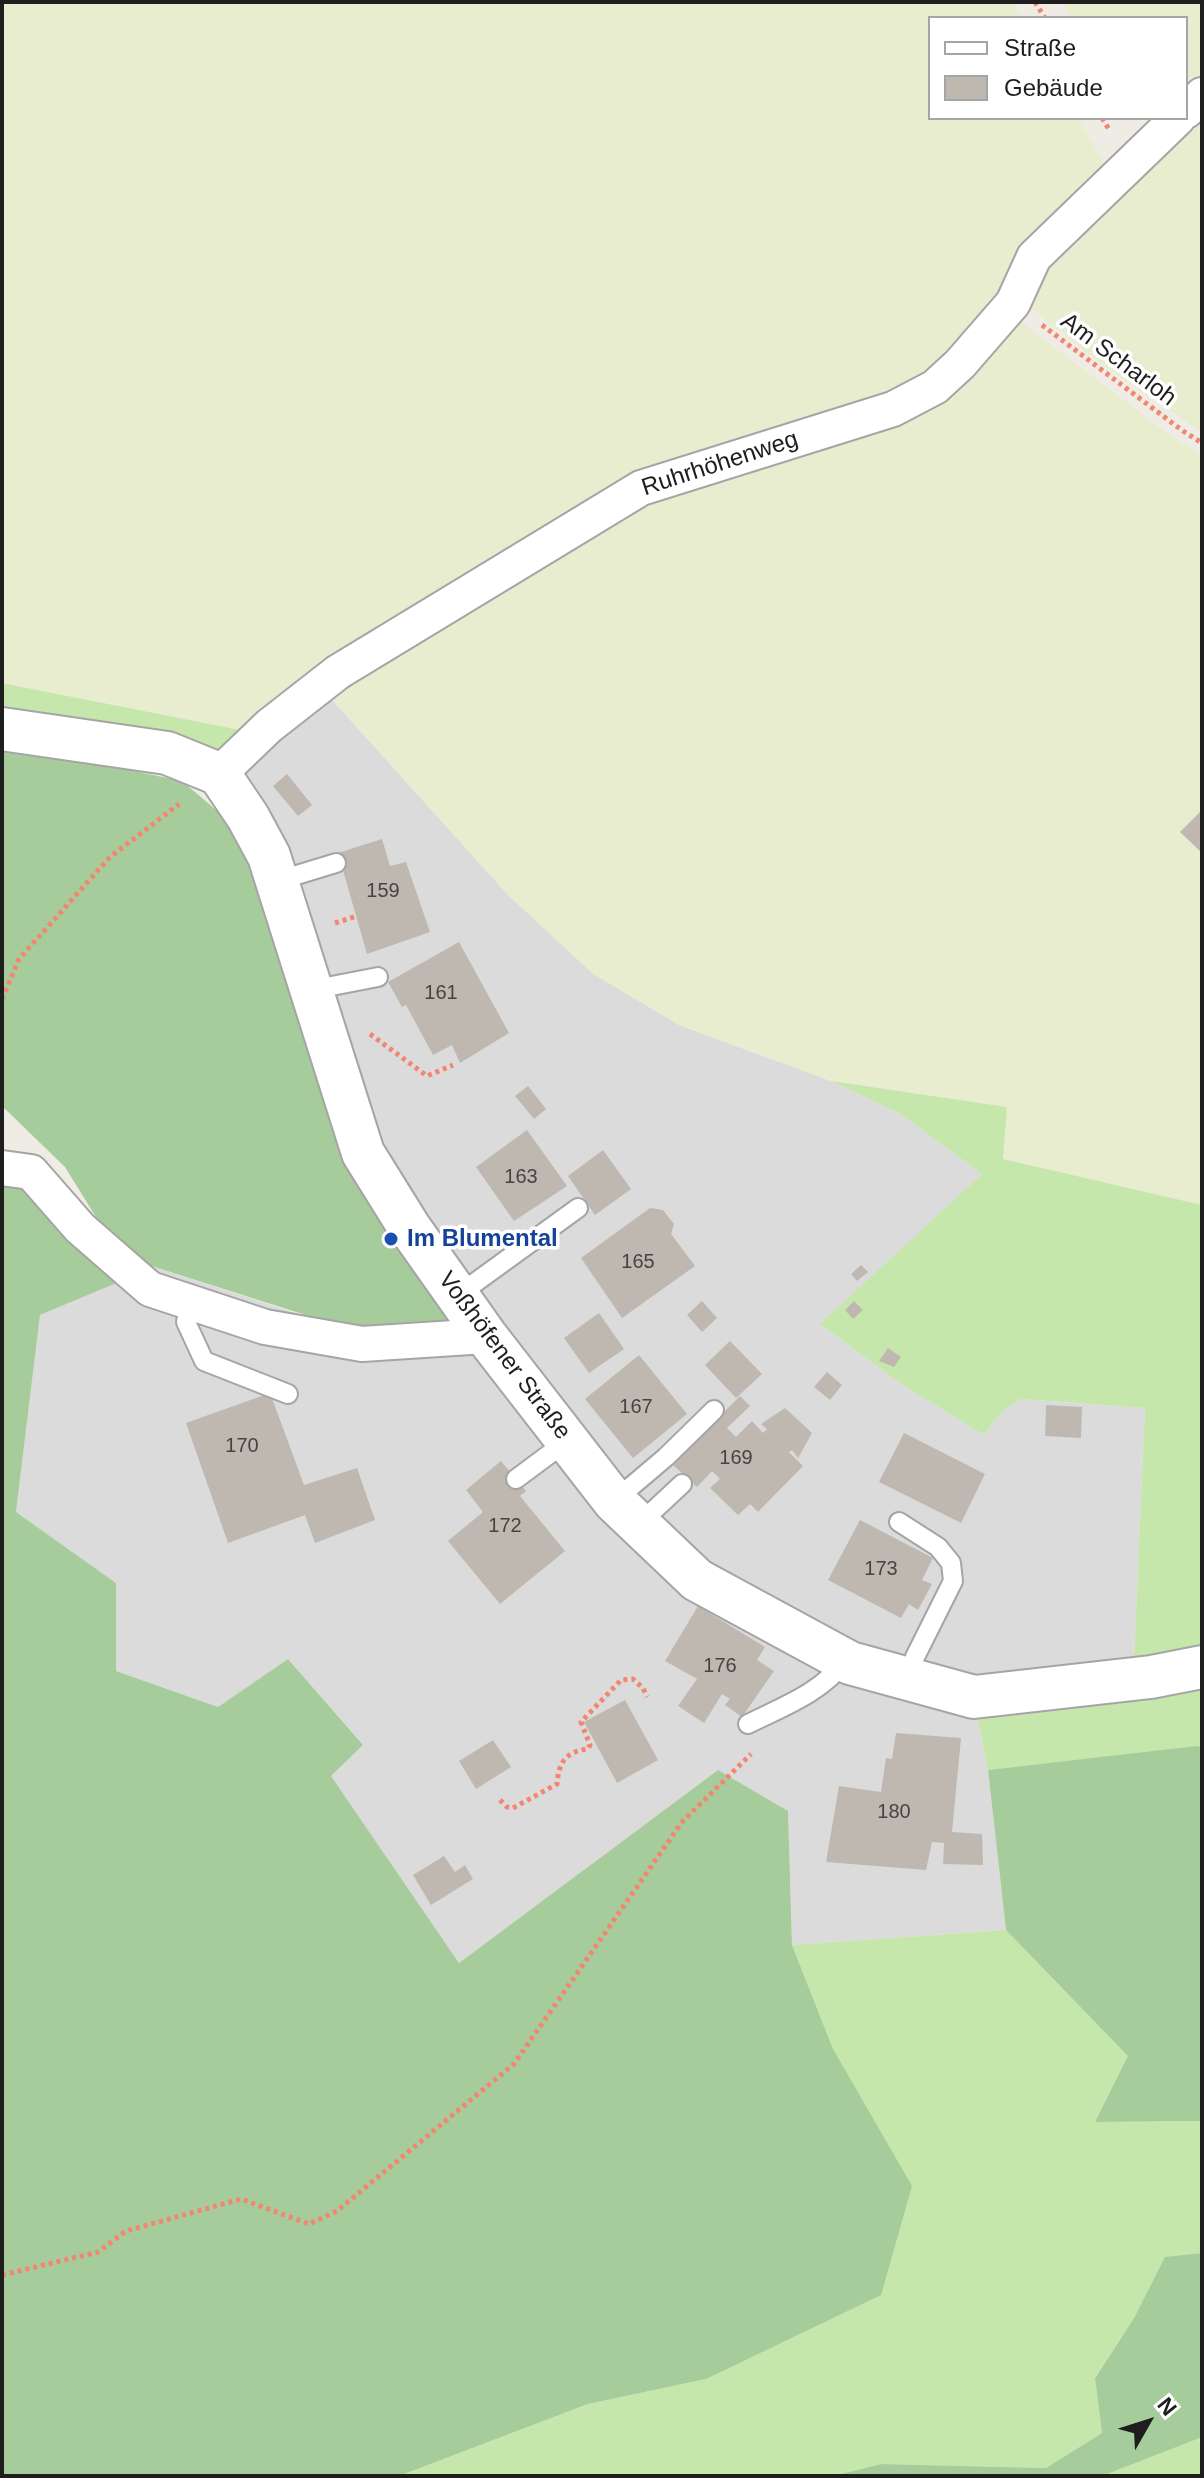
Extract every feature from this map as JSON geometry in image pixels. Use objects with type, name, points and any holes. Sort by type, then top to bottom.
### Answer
[{"type":"street","name":"Ruhrhöhenweg","points":[[219,774],[269,726],[338,672],[641,488],[893,409],[935,387],[960,364],[1013,303],[1034,257],[1176,120]]},
{"type":"street","points":[[2,729],[167,753],[219,774]]},
{"type":"street","name":"Voßhöfener Straße","points":[[219,774],[269,856],[323,987],[363,1153],[409,1227],[486,1336],[567,1441],[626,1513],[697,1580],[846,1660],[974,1697],[1151,1677],[1202,1667]]},
{"type":"street","points":[[2,1168],[31,1172],[80,1228],[150,1289],[265,1327],[362,1344],[486,1336]]},
{"type":"lane","points":[[277,881],[336,863]]},
{"type":"lane","points":[[323,987],[378,977]]},
{"type":"lane","points":[[458,1295],[578,1208]]},
{"type":"lane","points":[[190,1302],[186,1322],[204,1361],[288,1394]]},
{"type":"lane","points":[[626,1513],[666,1457],[714,1410]]},
{"type":"lane","points":[[516,1479],[567,1441]]},
{"type":"lane","points":[[626,1513],[682,1484]]},
{"type":"lane","points":[[899,1522],[938,1547],[951,1563],[953,1581],[915,1657],[910,1679]]},
{"type":"lane","points":[[748,1724],[811,1694],[833,1677],[846,1660]]},
{"type":"path","name":"Am Scharloh","points":[[1013,303],[1202,443]]},
{"type":"path","points":[[2,999],[19,959],[109,858],[219,774]]},
{"type":"path","points":[[323,987],[357,1024],[427,1076],[453,1065]]},
{"type":"path","points":[[500,1800],[513,1808],[557,1784],[558,1766],[562,1759],[570,1753],[588,1749],[590,1745],[581,1722],[621,1680],[633,1679],[647,1697]]},
{"type":"path","points":[[2,2275],[98,2252],[126,2231],[241,2199],[309,2224],[337,2211],[514,2064],[682,1822],[754,1751]]},
{"type":"shaded area","points":[[326,693],[509,896],[679,1025],[831,1081],[899,1113],[982,1174],[821,1325],[904,1386],[984,1435],[1001,1412],[1021,1399],[1145,1408],[1134,1661],[977,1717],[988,1770],[1006,1930],[792,1945],[788,1811],[718,1770],[459,1963],[331,1776],[363,1745],[288,1659],[218,1707],[116,1671],[116,1583],[16,1512],[40,1315],[119,1282],[139,1262],[360,1334],[222,815],[256,755]]},
{"type":"green space","points":[[2,2],[1013,2],[1021,16],[928,16],[928,120],[1079,120],[1108,171],[930,378],[631,485],[245,731],[2,683]]},
{"type":"green space","points":[[1063,2],[1202,2],[1202,79],[1188,95],[1188,16],[1070,16]]},
{"type":"green space","points":[[1202,111],[1202,432],[1101,364],[1026,304],[1048,264]]},
{"type":"green space","points":[[1016,318],[1175,439],[1202,454],[1202,1205],[1002,1159],[1006,1107],[831,1081],[679,1025],[593,974],[509,896],[326,693],[653,499],[913,411]]},
{"type":"green space","points":[[2,683],[245,731],[223,747],[205,754],[160,737],[2,706]]},
{"type":"green space","points":[[2,744],[182,781],[222,815],[254,866],[456,1325],[362,1333],[139,1262],[99,1222],[65,1167],[2,1106]]},
{"type":"green space","points":[[831,1081],[1007,1107],[1003,1159],[1202,1205],[1202,1646],[1134,1661],[1145,1408],[1021,1399],[1001,1412],[984,1435],[904,1386],[820,1324],[982,1174],[899,1113]]},
{"type":"green space","points":[[2,1184],[20,1185],[119,1282],[40,1315],[16,1512],[116,1583],[116,1671],[218,1707],[288,1659],[363,1745],[331,1776],[459,1963],[718,1770],[788,1811],[792,1945],[833,2049],[912,2186],[881,2295],[706,2379],[588,2404],[399,2476],[2,2476]]},
{"type":"green space","points":[[1202,1683],[1202,1747],[988,1770],[977,1716]]},
{"type":"green space","points":[[1202,1747],[1202,2121],[1095,2122],[1128,2056],[1006,1930],[988,1770]]},
{"type":"green space","points":[[1006,1930],[1129,2056],[1095,2122],[1202,2121],[1202,2253],[1165,2258],[1134,2318],[1095,2377],[1102,2433],[1046,2468],[881,2464],[833,2476],[399,2476],[588,2404],[706,2379],[833,2049],[792,1945]]},
{"type":"green space","points":[[1202,2253],[1202,2437],[1102,2476],[833,2476],[881,2464],[1046,2468],[1102,2433],[1095,2378],[1134,2318],[1165,2257]]},
{"type":"green space","points":[[1202,2437],[1202,2476],[1102,2476],[1195,2439]]},
{"type":"building","points":[[287,774],[312,805],[298,816],[273,786]]},
{"type":"building","points":[[1202,810],[1202,853],[1180,832]]},
{"type":"building","points":[[382,839],[390,866],[406,862],[430,932],[367,954],[338,853]]},
{"type":"building","points":[[459,942],[509,1033],[460,1063],[452,1045],[433,1055],[406,1005],[402,1007],[388,982]]},
{"type":"building","points":[[528,1086],[546,1109],[534,1119],[515,1096]]},
{"type":"building","points":[[527,1130],[567,1186],[514,1221],[476,1167]]},
{"type":"building","points":[[603,1150],[631,1189],[595,1215],[568,1176]]},
{"type":"building","points":[[650,1208],[663,1210],[674,1224],[671,1234],[695,1266],[622,1318],[581,1258]]},
{"type":"building","points":[[861,1265],[868,1272],[857,1281],[851,1274]]},
{"type":"building","points":[[702,1301],[717,1318],[702,1332],[687,1315]]},
{"type":"building","points":[[854,1301],[863,1310],[853,1319],[845,1310]]},
{"type":"building","points":[[599,1313],[624,1349],[589,1373],[564,1338]]},
{"type":"building","points":[[730,1341],[762,1374],[736,1398],[705,1365]]},
{"type":"building","points":[[888,1348],[901,1357],[894,1367],[879,1361]]},
{"type":"building","points":[[639,1355],[687,1414],[633,1458],[585,1399]]},
{"type":"building","points":[[827,1372],[842,1385],[830,1400],[814,1387]]},
{"type":"building","points":[[270,1393],[304,1485],[357,1468],[375,1520],[315,1543],[305,1515],[228,1543],[186,1423]]},
{"type":"building","points":[[740,1396],[750,1406],[727,1428],[736,1437],[752,1421],[763,1433],[767,1429],[761,1424],[785,1408],[812,1433],[798,1458],[792,1450],[789,1452],[803,1466],[758,1512],[750,1504],[738,1515],[710,1488],[720,1479],[712,1471],[697,1487],[672,1464]]},
{"type":"building","points":[[1046,1405],[1082,1407],[1081,1438],[1045,1436]]},
{"type":"building","points":[[904,1433],[985,1474],[961,1523],[879,1482]]},
{"type":"building","points":[[501,1461],[526,1491],[520,1496],[565,1551],[500,1604],[448,1541],[483,1512],[466,1490]]},
{"type":"building","points":[[860,1520],[933,1558],[922,1580],[932,1584],[918,1610],[909,1604],[901,1618],[828,1580]]},
{"type":"building","points":[[698,1606],[765,1647],[757,1660],[774,1671],[742,1717],[725,1705],[730,1699],[722,1694],[704,1723],[678,1706],[697,1679],[665,1661]]},
{"type":"building","points":[[625,1700],[658,1760],[617,1783],[584,1722]]},
{"type":"building","points":[[896,1733],[961,1738],[952,1832],[982,1834],[983,1865],[943,1864],[944,1843],[932,1842],[926,1870],[826,1862],[839,1786],[881,1792],[886,1758],[892,1759]]},
{"type":"building","points":[[493,1740],[511,1767],[476,1789],[459,1761]]},
{"type":"building","points":[[444,1856],[455,1872],[465,1865],[473,1879],[431,1905],[413,1875]]},
{"type":"place","name":"Im Blumental","points":[[391,1239]]}]
